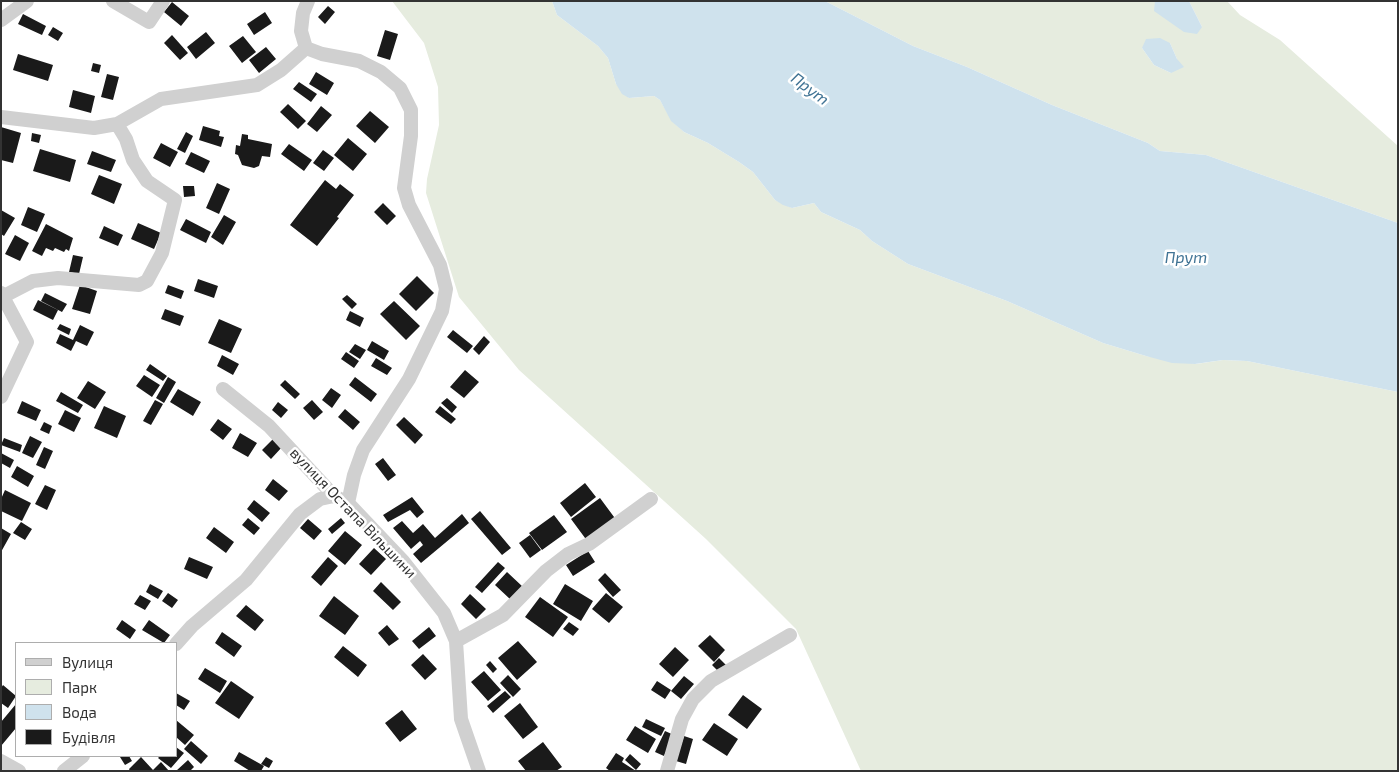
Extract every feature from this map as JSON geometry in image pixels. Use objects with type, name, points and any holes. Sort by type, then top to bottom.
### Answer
[{"type":"street","points":[[1,20],[27,1]]},
{"type":"street","points":[[113,1],[149,22],[163,1]]},
{"type":"street","points":[[306,48],[301,32],[303,13],[308,1]]},
{"type":"street","points":[[1,117],[94,128],[117,124],[162,100],[257,85],[281,70],[306,48]]},
{"type":"street","points":[[306,48],[322,54],[359,61],[380,72],[400,88],[411,110],[411,136],[404,188],[409,205],[440,265],[446,289],[442,311],[413,372],[363,450],[354,475],[348,503]]},
{"type":"street","points":[[1,397],[27,342],[2,294],[34,281],[58,278],[139,285],[148,281],[162,253],[175,200],[147,181],[133,160],[126,139],[117,124]]},
{"type":"street","name":"вулиця Остапа Вільшини","points":[[223,389],[269,426],[334,496],[348,503],[403,561],[444,613],[456,640],[461,719],[479,771]]},
{"type":"street","points":[[178,642],[192,626],[246,580],[300,514],[320,499],[334,496]]},
{"type":"street","points":[[456,640],[503,615],[546,571],[568,554],[596,539],[651,499]]},
{"type":"street","points":[[668,771],[682,719],[693,699],[711,682],[790,635]]},
{"type":"street","points":[[64,771],[82,757]]},
{"type":"street","points":[[1,761],[19,771]]},
{"type":"green space","points":[[392,1],[552,1],[557,15],[598,46],[608,58],[616,84],[629,98],[654,96],[660,100],[672,121],[684,132],[708,143],[753,172],[775,200],[792,208],[814,203],[821,212],[860,230],[872,241],[908,264],[1007,301],[1103,343],[1146,356],[1196,364],[1223,360],[1247,361],[1398,392],[1398,771],[861,771],[796,629],[706,539],[519,370],[459,297],[426,193],[427,179],[439,125],[438,87],[424,43]]},
{"type":"green space","points":[[825,1],[1155,1],[1202,27],[1189,1],[1227,1],[1240,15],[1280,40],[1398,146],[1398,223],[1206,155],[1160,151],[1148,143],[1052,105],[967,67],[913,46]],"holes":[[[1170,43],[1177,59],[1171,73],[1154,65],[1142,48]]]},
{"type":"water","name":"Прут","points":[[552,1],[825,1],[913,46],[967,67],[1052,105],[1148,143],[1160,151],[1206,155],[1398,223],[1398,392],[1247,361],[1223,360],[1195,364],[1172,363],[1103,343],[1007,301],[908,264],[872,241],[860,230],[821,212],[814,203],[792,208],[775,200],[753,172],[708,143],[684,132],[671,121],[660,100],[654,96],[629,98],[622,94],[616,84],[608,58],[598,46],[557,15]]},
{"type":"water","points":[[1155,1],[1189,1],[1202,27],[1197,34],[1184,32],[1154,11]]},
{"type":"water","points":[[1160,38],[1170,43],[1177,59],[1184,67],[1171,73],[1154,65],[1142,48],[1146,39]]},
{"type":"building","points":[[172,2],[189,16],[181,26],[164,12]]},
{"type":"building","points":[[328,6],[335,12],[325,24],[318,17]]},
{"type":"building","points":[[265,12],[272,23],[254,35],[247,24]]},
{"type":"building","points":[[23,14],[46,26],[42,35],[18,24]]},
{"type":"building","points":[[53,27],[63,33],[58,41],[48,35]]},
{"type":"building","points":[[385,30],[398,34],[390,60],[377,56]]},
{"type":"building","points":[[206,32],[215,43],[196,59],[187,47]]},
{"type":"building","points":[[172,35],[188,53],[180,60],[164,43]]},
{"type":"building","points":[[243,36],[256,52],[242,63],[229,46]]},
{"type":"building","points":[[266,47],[276,59],[259,73],[249,60]]},
{"type":"building","points":[[18,54],[53,65],[48,81],[13,70]]},
{"type":"building","points":[[93,63],[101,65],[99,73],[91,71]]},
{"type":"building","points":[[316,72],[334,83],[327,95],[309,84]]},
{"type":"building","points":[[107,74],[119,77],[113,100],[101,97]]},
{"type":"building","points":[[299,82],[317,94],[311,102],[293,89]]},
{"type":"building","points":[[73,90],[95,96],[91,113],[69,107]]},
{"type":"building","points":[[288,104],[306,121],[298,129],[280,112]]},
{"type":"building","points":[[321,106],[332,115],[317,132],[307,124]]},
{"type":"building","points":[[370,111],[389,127],[375,143],[356,126]]},
{"type":"building","points":[[203,126],[220,131],[219,136],[224,137],[221,147],[199,140]]},
{"type":"building","points":[[1,127],[21,133],[13,163],[1,160]]},
{"type":"building","points":[[186,132],[193,136],[185,153],[177,149]]},
{"type":"building","points":[[32,133],[41,135],[39,143],[31,141]]},
{"type":"building","points":[[242,134],[248,135],[248,139],[272,144],[270,157],[262,156],[259,166],[254,168],[242,165],[238,155],[235,154],[236,145],[240,146]]},
{"type":"building","points":[[348,138],[367,154],[353,171],[334,155]]},
{"type":"building","points":[[161,143],[178,152],[170,167],[153,158]]},
{"type":"building","points":[[289,144],[312,160],[304,171],[281,154]]},
{"type":"building","points":[[40,149],[76,160],[70,182],[33,171]]},
{"type":"building","points":[[323,150],[334,158],[324,171],[313,163]]},
{"type":"building","points":[[92,151],[116,160],[111,172],[87,164]]},
{"type":"building","points":[[191,152],[210,161],[204,173],[185,164]]},
{"type":"building","points":[[99,175],[122,184],[114,204],[91,194]]},
{"type":"building","points":[[325,180],[336,189],[340,184],[354,195],[317,246],[290,225]]},
{"type":"building","points":[[217,183],[230,189],[219,214],[206,208]]},
{"type":"building","points":[[183,186],[194,186],[195,196],[184,197]]},
{"type":"building","points":[[383,203],[396,216],[387,225],[374,212]]},
{"type":"building","points":[[28,207],[45,214],[37,232],[21,225]]},
{"type":"building","points":[[1,210],[15,218],[4,236],[1,234]]},
{"type":"building","points":[[224,215],[236,222],[223,245],[211,237]]},
{"type":"building","points":[[186,219],[211,232],[206,243],[180,230]]},
{"type":"building","points":[[138,223],[161,233],[154,249],[131,239]]},
{"type":"building","points":[[46,224],[73,238],[69,251],[66,249],[64,252],[55,248],[53,251],[46,248],[42,256],[32,251]]},
{"type":"building","points":[[104,226],[123,235],[118,246],[99,238]]},
{"type":"building","points":[[15,235],[29,243],[20,261],[5,254]]},
{"type":"building","points":[[73,255],[83,257],[79,274],[69,272]]},
{"type":"building","points":[[417,276],[434,293],[416,311],[399,294]]},
{"type":"building","points":[[198,279],[218,286],[214,298],[194,291]]},
{"type":"building","points":[[80,285],[97,291],[90,314],[72,309]]},
{"type":"building","points":[[168,285],[184,291],[181,299],[165,293]]},
{"type":"building","points":[[45,293],[67,304],[62,312],[41,301]]},
{"type":"building","points":[[347,295],[357,304],[352,309],[342,299]]},
{"type":"building","points":[[38,300],[58,310],[53,320],[33,310]]},
{"type":"building","points":[[394,301],[420,326],[406,340],[380,314]]},
{"type":"building","points":[[165,309],[184,316],[180,326],[161,319]]},
{"type":"building","points":[[350,311],[364,318],[360,327],[346,320]]},
{"type":"building","points":[[219,319],[242,329],[231,353],[208,343]]},
{"type":"building","points":[[60,324],[71,329],[69,335],[57,329]]},
{"type":"building","points":[[80,325],[94,332],[87,346],[76,341],[71,351],[56,343],[60,334],[73,340]]},
{"type":"building","points":[[453,330],[473,346],[467,353],[447,337]]},
{"type":"building","points":[[484,336],[490,342],[479,355],[473,349]]},
{"type":"building","points":[[372,341],[389,351],[384,360],[367,350]]},
{"type":"building","points":[[355,344],[366,350],[360,359],[349,352]]},
{"type":"building","points":[[346,352],[359,361],[354,368],[341,359]]},
{"type":"building","points":[[222,355],[239,364],[233,375],[217,366]]},
{"type":"building","points":[[376,358],[392,368],[387,375],[371,366]]},
{"type":"building","points":[[150,364],[167,376],[163,381],[146,370]]},
{"type":"building","points":[[465,370],[479,382],[464,398],[450,387]]},
{"type":"building","points":[[144,375],[160,385],[152,397],[136,386]]},
{"type":"building","points":[[168,377],[176,382],[164,403],[156,398]]},
{"type":"building","points":[[355,377],[377,394],[371,402],[349,385]]},
{"type":"building","points":[[285,380],[300,394],[295,399],[280,385]]},
{"type":"building","points":[[88,381],[106,392],[95,409],[77,398]]},
{"type":"building","points":[[331,388],[341,395],[332,408],[322,400]]},
{"type":"building","points":[[178,389],[201,402],[193,416],[170,402]]},
{"type":"building","points":[[61,392],[83,405],[78,413],[56,401]]},
{"type":"building","points":[[447,398],[457,407],[452,413],[441,403]]},
{"type":"building","points":[[155,400],[163,404],[151,425],[143,421]]},
{"type":"building","points":[[312,400],[323,412],[314,420],[303,408]]},
{"type":"building","points":[[22,401],[41,410],[36,421],[17,413]]},
{"type":"building","points":[[278,402],[288,410],[281,418],[272,410]]},
{"type":"building","points":[[104,406],[126,416],[117,438],[94,428]]},
{"type":"building","points":[[440,406],[456,419],[451,424],[435,412]]},
{"type":"building","points":[[345,409],[360,422],[353,430],[338,417]]},
{"type":"building","points":[[65,410],[81,418],[74,432],[58,424]]},
{"type":"building","points":[[404,417],[423,435],[415,444],[396,425]]},
{"type":"building","points":[[218,419],[232,429],[223,440],[210,430]]},
{"type":"building","points":[[44,422],[52,426],[49,434],[40,430]]},
{"type":"building","points":[[240,433],[257,443],[248,457],[232,448]]},
{"type":"building","points":[[30,436],[42,442],[33,458],[22,453]]},
{"type":"building","points":[[4,438],[22,445],[20,452],[1,445]]},
{"type":"building","points":[[274,438],[283,446],[271,459],[262,450]]},
{"type":"building","points":[[44,447],[53,451],[45,469],[36,465]]},
{"type":"building","points":[[1,453],[14,460],[10,468],[1,463]]},
{"type":"building","points":[[383,458],[396,475],[388,481],[375,464]]},
{"type":"building","points":[[17,466],[34,476],[28,487],[11,477]]},
{"type":"building","points":[[273,479],[288,491],[279,501],[265,490]]},
{"type":"building","points":[[585,483],[596,497],[571,517],[560,503]]},
{"type":"building","points":[[45,485],[56,490],[47,510],[35,504]]},
{"type":"building","points":[[5,490],[31,503],[22,521],[1,511],[1,499]]},
{"type":"building","points":[[412,497],[424,512],[417,518],[410,510],[388,522],[383,515]]},
{"type":"building","points":[[600,498],[617,521],[588,542],[571,519]]},
{"type":"building","points":[[254,500],[270,513],[262,522],[247,509]]},
{"type":"building","points":[[480,511],[511,548],[502,555],[471,519]]},
{"type":"building","points":[[462,514],[469,523],[421,563],[413,554],[423,545],[420,541],[411,549],[393,528],[402,521],[413,533],[423,524],[435,538]]},
{"type":"building","points":[[554,515],[567,532],[542,550],[529,533]]},
{"type":"building","points":[[248,518],[260,528],[254,535],[242,525]]},
{"type":"building","points":[[341,518],[345,523],[332,534],[328,529]]},
{"type":"building","points":[[308,519],[322,531],[314,540],[300,528]]},
{"type":"building","points":[[21,522],[32,529],[25,540],[13,533]]},
{"type":"building","points":[[214,527],[234,542],[226,553],[206,538]]},
{"type":"building","points":[[1,528],[11,534],[1,552]]},
{"type":"building","points":[[345,531],[362,545],[345,565],[328,551]]},
{"type":"building","points":[[530,535],[541,550],[530,558],[519,543]]},
{"type":"building","points":[[374,548],[386,559],[371,575],[359,564]]},
{"type":"building","points":[[588,551],[595,562],[573,576],[566,565]]},
{"type":"building","points":[[189,557],[213,567],[207,579],[184,569]]},
{"type":"building","points":[[328,557],[338,566],[321,586],[311,577]]},
{"type":"building","points":[[498,562],[505,568],[482,593],[475,587]]},
{"type":"building","points":[[507,572],[523,587],[511,600],[495,585]]},
{"type":"building","points":[[605,573],[621,590],[613,597],[598,580]]},
{"type":"building","points":[[381,582],[401,602],[393,610],[373,591]]},
{"type":"building","points":[[150,584],[163,591],[158,599],[146,592]]},
{"type":"building","points":[[565,584],[593,601],[581,621],[553,604]]},
{"type":"building","points":[[168,593],[178,600],[172,608],[162,601]]},
{"type":"building","points":[[606,593],[623,607],[609,623],[592,609]]},
{"type":"building","points":[[470,594],[486,609],[476,619],[461,604]]},
{"type":"building","points":[[140,595],[151,601],[145,610],[134,604]]},
{"type":"building","points":[[334,596],[359,616],[345,635],[319,616]]},
{"type":"building","points":[[540,597],[568,617],[553,637],[525,617]]},
{"type":"building","points":[[246,605],[264,620],[255,631],[236,616]]},
{"type":"building","points":[[122,620],[136,630],[130,639],[116,629]]},
{"type":"building","points":[[149,620],[170,635],[165,642],[162,642],[142,630]]},
{"type":"building","points":[[569,622],[579,629],[573,636],[563,629]]},
{"type":"building","points":[[387,625],[399,639],[389,646],[378,633]]},
{"type":"building","points":[[429,627],[436,636],[419,649],[412,641]]},
{"type":"building","points":[[222,632],[242,646],[234,657],[215,643]]},
{"type":"building","points":[[710,635],[725,650],[714,662],[698,646]]},
{"type":"building","points":[[518,641],[537,662],[517,680],[498,658]]},
{"type":"building","points":[[343,646],[367,665],[358,677],[334,657]]},
{"type":"building","points":[[675,647],[689,660],[673,677],[659,664]]},
{"type":"building","points":[[423,654],[437,669],[425,680],[411,665]]},
{"type":"building","points":[[719,658],[726,665],[719,672],[712,665]]},
{"type":"building","points":[[490,661],[497,669],[493,673],[486,665]]},
{"type":"building","points":[[205,668],[227,681],[220,693],[198,679]]},
{"type":"building","points":[[484,671],[501,690],[488,701],[471,682]]},
{"type":"building","points":[[508,675],[521,689],[513,697],[500,683]]},
{"type":"building","points":[[684,676],[694,684],[681,699],[671,691]]},
{"type":"building","points":[[231,681],[254,697],[239,719],[215,703]]},
{"type":"building","points":[[657,681],[671,690],[665,699],[651,690]]},
{"type":"building","points":[[3,685],[15,695],[8,708],[1,703],[1,688]]},
{"type":"building","points":[[505,691],[511,697],[493,713],[487,706]]},
{"type":"building","points":[[178,694],[190,701],[184,710],[178,706]]},
{"type":"building","points":[[743,695],[762,709],[747,729],[728,715]]},
{"type":"building","points":[[520,703],[538,727],[523,739],[504,716]]},
{"type":"building","points":[[15,705],[15,729],[1,746],[1,722]]},
{"type":"building","points":[[402,710],[417,729],[400,742],[385,723]]},
{"type":"building","points":[[646,719],[665,728],[661,736],[642,727]]},
{"type":"building","points":[[178,722],[194,735],[185,745],[178,739]]},
{"type":"building","points":[[714,723],[738,739],[727,756],[702,740]]},
{"type":"building","points":[[635,726],[656,739],[648,753],[626,740]]},
{"type":"building","points":[[665,731],[674,735],[664,756],[655,752]]},
{"type":"building","points":[[684,736],[693,739],[686,764],[676,761]]},
{"type":"building","points":[[191,741],[208,756],[201,764],[184,749]]},
{"type":"building","points":[[543,742],[562,767],[556,771],[526,771],[518,761]]},
{"type":"building","points":[[178,748],[184,753],[171,768],[158,758],[178,757]]},
{"type":"building","points":[[239,752],[264,766],[261,771],[250,771],[234,761]]},
{"type":"building","points":[[616,753],[624,758],[622,762],[636,771],[610,771],[606,768]]},
{"type":"building","points":[[630,754],[641,764],[636,770],[625,760]]},
{"type":"building","points":[[120,757],[130,757],[132,761],[125,765]]},
{"type":"building","points":[[141,757],[153,770],[161,762],[169,771],[130,771],[129,769]]},
{"type":"building","points":[[266,757],[273,761],[269,768],[261,764]]},
{"type":"building","points":[[188,760],[194,767],[190,771],[176,771]]}]
